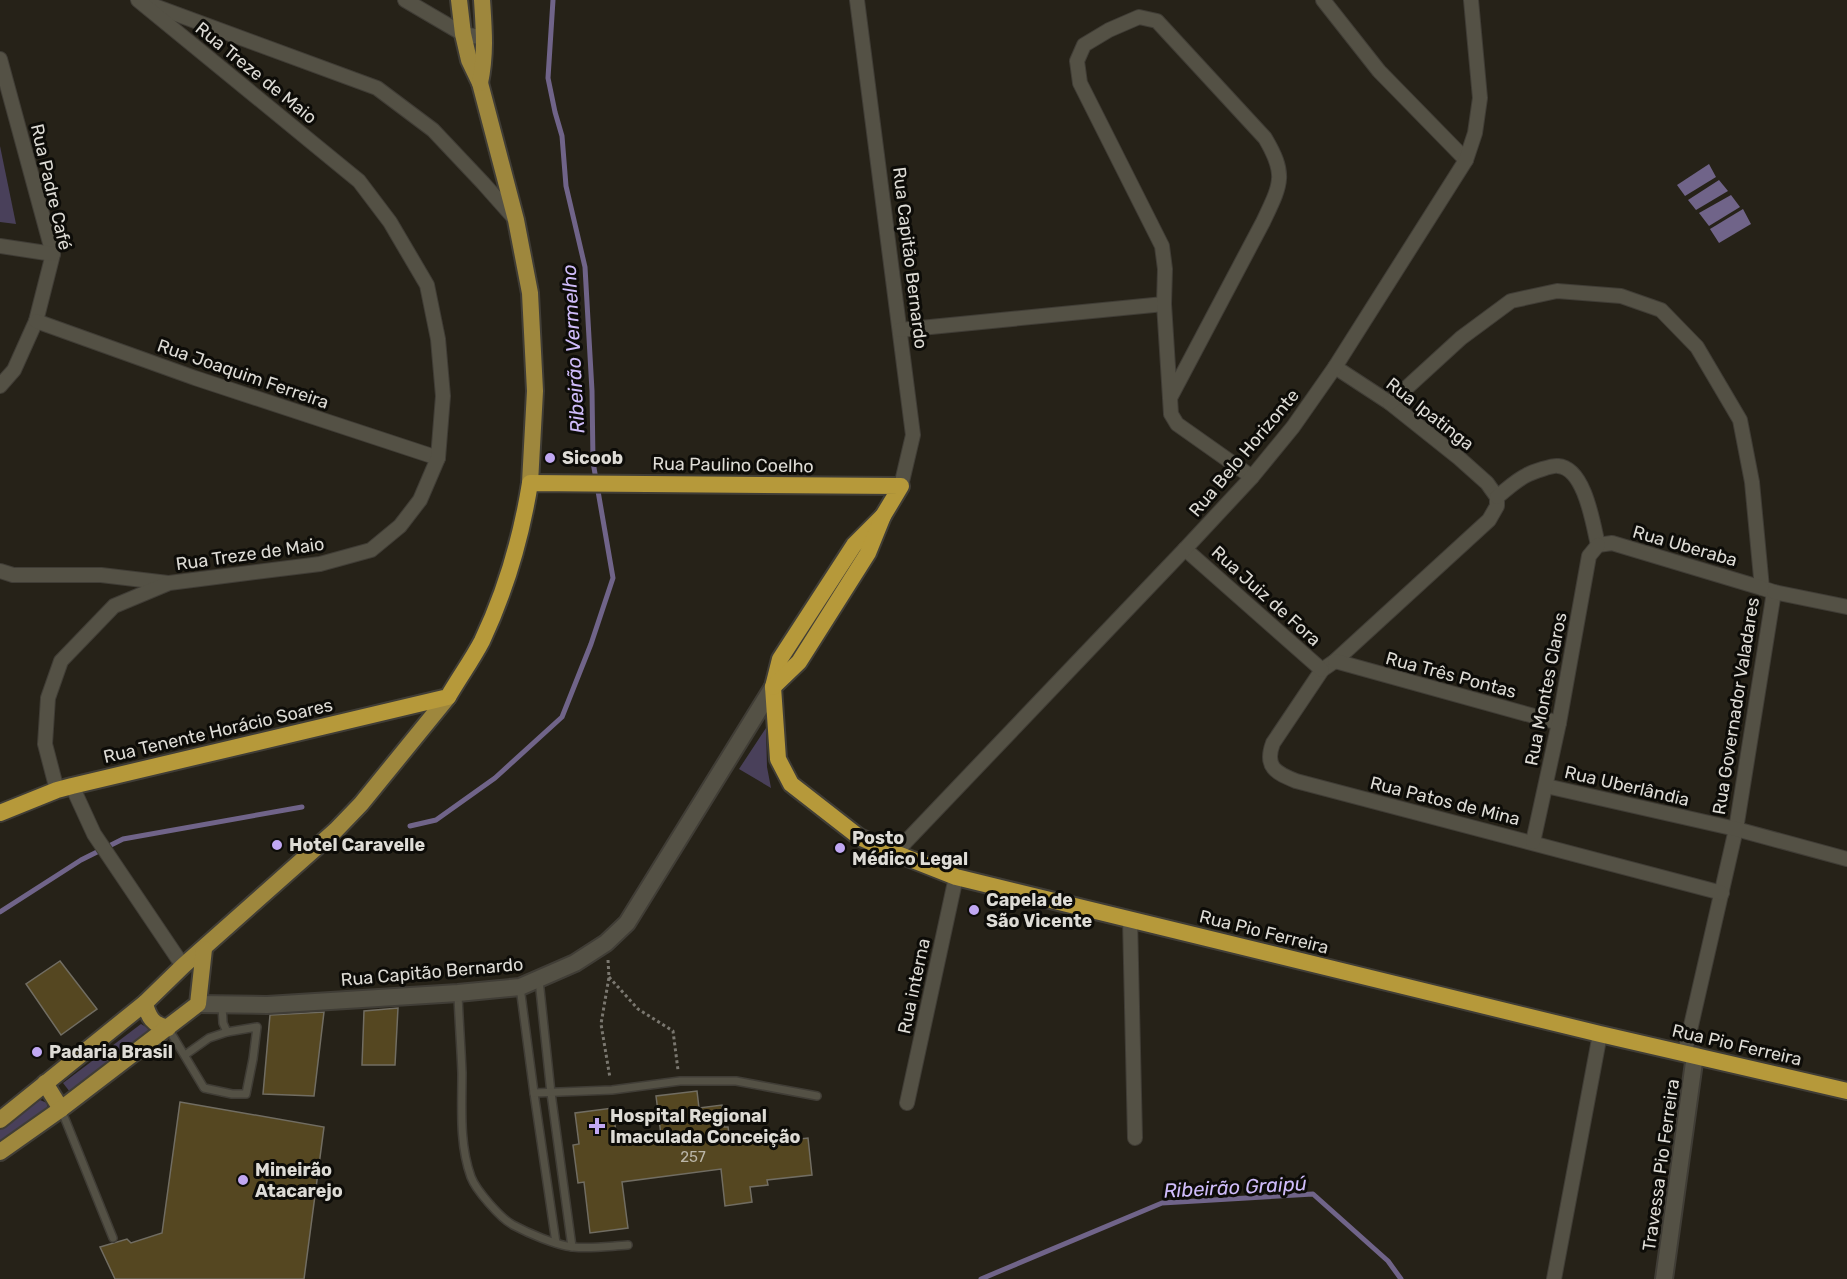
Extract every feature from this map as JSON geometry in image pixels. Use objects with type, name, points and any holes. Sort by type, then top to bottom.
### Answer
[{"type":"highway","name":"Rua Paulino Coelho","points":[[530,483],[901,486]]},
{"type":"highway","points":[[448,697],[481,642],[513,566],[530,483]]},
{"type":"highway","name":"Rua Capitão Bernardo","points":[[773,687],[799,662],[868,553],[883,516],[901,486]]},
{"type":"highway","name":"Rua Pio Ferreira","points":[[773,687],[778,759],[791,784],[859,837],[956,877],[1599,1034],[1847,1090]]},
{"type":"highway","name":"Rua Tenente Horácio Soares","points":[[0,813],[64,788],[448,697]]},
{"type":"main road","points":[[459,0],[469,60],[480,83],[516,220],[530,293],[535,391],[530,483]]},
{"type":"main road","points":[[480,83],[485,38],[482,0]]},
{"type":"main road","name":"Rua Capitão Bernardo","points":[[198,1004],[267,1005],[520,987],[575,963],[606,943],[627,923],[773,687]]},
{"type":"main road","points":[[0,1120],[145,1003],[183,966],[336,830],[361,804],[448,697]]},
{"type":"main road","points":[[0,1152],[61,1109],[198,1004],[204,949]]},
{"type":"main road","points":[[145,1003],[152,1021],[168,1028]]},
{"type":"main road","name":"Travessa Pio Ferreira","points":[[1664,1279],[1690,1054]]},
{"type":"main road","points":[[45,1083],[61,1109]]},
{"type":"street","points":[[139,0],[377,88],[433,130],[516,220]]},
{"type":"street","name":"Rua Treze de Maio","points":[[139,0],[359,181],[390,222],[427,285],[438,339],[443,396],[438,458],[420,500],[400,526],[371,550],[320,564],[169,583],[114,606],[61,661],[48,698],[45,744],[64,788],[183,966]]},
{"type":"street","points":[[405,0],[463,34],[485,38]]},
{"type":"street","name":"Rua Capitão Bernardo","points":[[857,0],[913,435],[901,486]]},
{"type":"street","points":[[1323,0],[1379,71],[1466,160]]},
{"type":"street","name":"Rua Belo Horizonte","points":[[895,853],[1252,477],[1293,427],[1335,367],[1466,160],[1475,134],[1480,98],[1471,0]]},
{"type":"street","points":[[1170,398],[1277,193],[1280,176],[1275,156],[1264,138],[1157,21],[1139,17],[1109,30],[1084,45],[1077,61],[1080,82],[1162,246],[1164,304],[1171,414],[1177,424],[1252,477]]},
{"type":"street","name":"Rua Padre Café","points":[[0,59],[52,254],[36,321],[14,370],[0,386]]},
{"type":"street","points":[[0,246],[52,254]]},
{"type":"street","name":"Rua Governador Valadares","points":[[1390,403],[1461,338],[1511,301],[1557,291],[1622,296],[1660,310],[1697,346],[1740,420],[1768,590],[1736,829],[1690,1054]]},
{"type":"street","points":[[900,330],[1164,304]]},
{"type":"street","name":"Rua Joaquim Ferreira","points":[[36,321],[195,378],[438,458]]},
{"type":"street","name":"Rua Ipatinga","points":[[1335,367],[1390,403],[1487,483],[1497,497]]},
{"type":"street","points":[[1322,670],[1335,661],[1489,520],[1497,506],[1497,497],[1527,475],[1557,465],[1570,470],[1579,482],[1587,501],[1598,545]]},
{"type":"street","name":"Rua Uberaba","points":[[1598,545],[1612,543],[1768,590],[1847,607]]},
{"type":"street","name":"Rua Montes Claros","points":[[1533,842],[1559,723],[1590,556],[1598,545]]},
{"type":"street","name":"Rua Juiz de Fora","points":[[1185,549],[1322,670]]},
{"type":"street","points":[[0,572],[13,575],[101,575],[169,583]]},
{"type":"street","name":"Rua Três Pontas","points":[[1335,661],[1559,723]]},
{"type":"street","name":"Rua Patos de Mina","points":[[1322,670],[1273,743],[1269,753],[1269,763],[1278,774],[1296,781],[1722,893]]},
{"type":"street","name":"Rua Uberlândia","points":[[1546,786],[1736,829],[1847,859]]},
{"type":"street","name":"Rua interna","points":[[907,1103],[956,877]]},
{"type":"street","points":[[1130,919],[1135,1138]]},
{"type":"street","points":[[1554,1279],[1599,1034]]},
{"type":"lane","points":[[539,980],[551,1093],[572,1247]]},
{"type":"lane","points":[[520,987],[556,1243]]},
{"type":"lane","points":[[458,993],[462,1130],[465,1157],[472,1179],[484,1198],[511,1224],[556,1243],[572,1247],[628,1245]]},
{"type":"lane","points":[[221,1004],[223,1023],[227,1032]]},
{"type":"lane","points":[[168,1028],[204,1088],[232,1094],[246,1094],[254,1059],[257,1027],[227,1032],[209,1038],[185,1055]]},
{"type":"lane","points":[[534,1093],[612,1090],[680,1081],[736,1081],[817,1096]]},
{"type":"lane","points":[[61,1109],[113,1238]]},
{"type":"path","points":[[606,943],[609,977],[602,1024],[612,1090]]},
{"type":"path","points":[[609,977],[638,1009],[673,1030],[680,1081]]},
{"type":"shaded area","points":[[0,146],[16,224],[0,222]]},
{"type":"shaded area","points":[[1709,164],[1716,177],[1685,196],[1677,185]]},
{"type":"shaded area","points":[[1719,180],[1728,191],[1696,210],[1688,200]]},
{"type":"shaded area","points":[[1731,195],[1740,207],[1709,226],[1699,213]]},
{"type":"shaded area","points":[[1743,209],[1751,224],[1719,243],[1710,229]]},
{"type":"shaded area","points":[[766,728],[767,767],[771,788],[739,769]]},
{"type":"shaded area","points":[[141,1024],[148,1028],[148,1036],[70,1092],[63,1083]]},
{"type":"shaded area","points":[[40,1100],[47,1103],[47,1111],[0,1145],[0,1129]]},
{"type":"building","points":[[60,961],[97,1009],[61,1035],[26,984]]},
{"type":"building","points":[[398,1008],[395,1065],[362,1065],[364,1011]]},
{"type":"building","points":[[324,1012],[314,1096],[263,1094],[270,1015]]},
{"type":"building","points":[[697,1091],[699,1108],[722,1105],[724,1127],[728,1127],[730,1140],[763,1136],[764,1143],[808,1138],[812,1175],[767,1180],[768,1185],[750,1187],[752,1202],[725,1206],[721,1169],[622,1182],[628,1228],[590,1233],[584,1182],[578,1183],[573,1145],[579,1144],[575,1113],[613,1108],[617,1141],[661,1135],[656,1096]]},
{"type":"building","name":"Mineirão Atacarejo","points":[[180,1102],[324,1127],[304,1279],[115,1279],[100,1247],[127,1239],[131,1243],[162,1233]]},
{"type":"waterway","name":"Ribeirão Vermelho","points":[[410,826],[436,820],[495,778],[562,717],[591,644],[613,578],[593,462],[592,391],[585,267],[566,186],[562,136],[548,78],[553,0]]},
{"type":"waterway","name":"Ribeirão Vermelho","points":[[0,912],[81,860],[123,839],[302,807]]},
{"type":"waterway","name":"Ribeirão Graipú","points":[[981,1279],[1162,1203],[1313,1194],[1388,1261],[1401,1279]]},
{"type":"place","name":"Sicoob","points":[[550,458]]},
{"type":"place","name":"Hotel Caravelle","points":[[277,845]]},
{"type":"place","name":"Posto Médico Legal","points":[[840,848]]},
{"type":"place","name":"Capela de São Vicente","points":[[974,910]]},
{"type":"place","name":"Padaria Brasil","points":[[37,1052]]},
{"type":"place","name":"Hospital Regional Imaculada Conceição","points":[[597,1126]]},
{"type":"place","name":"Mineirão Atacarejo","points":[[243,1180]]}]
